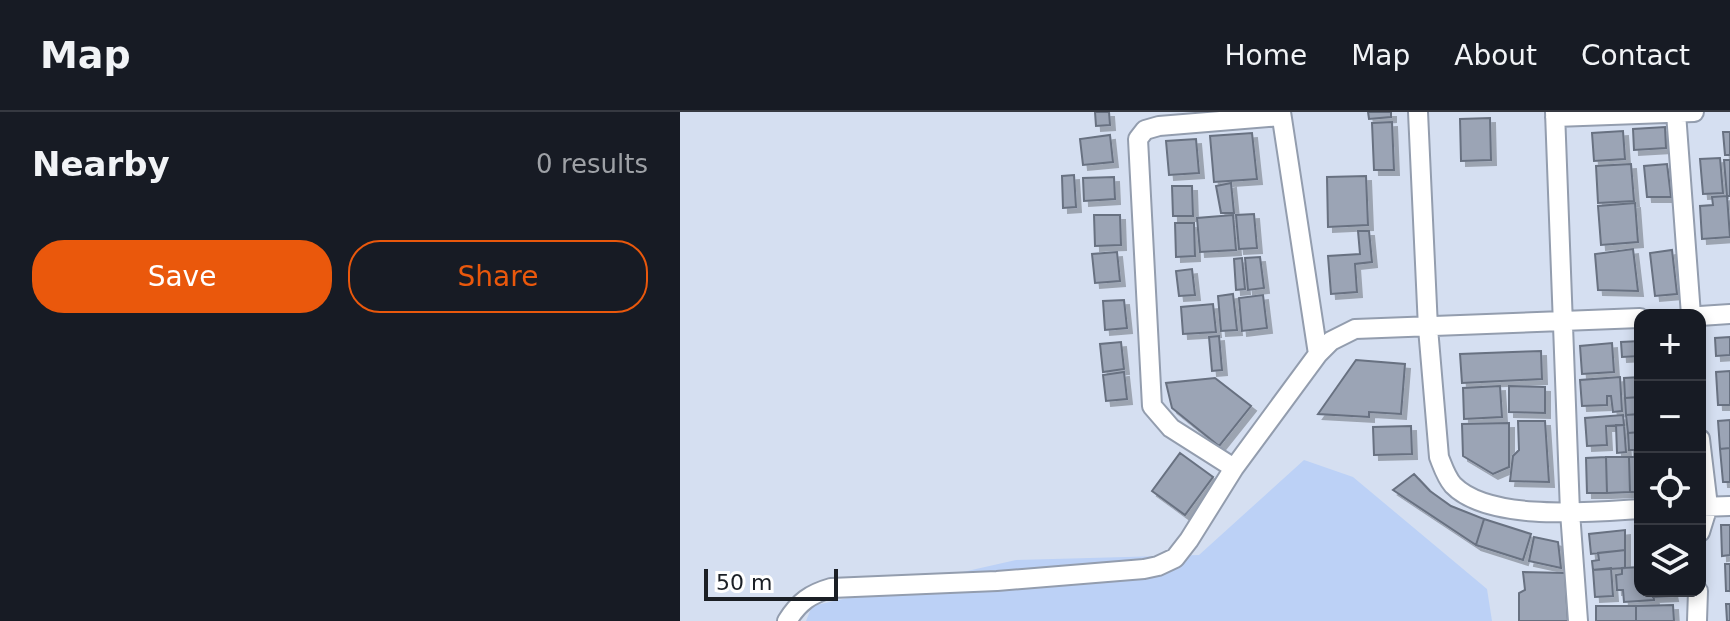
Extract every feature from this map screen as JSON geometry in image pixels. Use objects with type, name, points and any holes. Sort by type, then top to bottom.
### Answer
[{"type":"street","points":[[1418,112],[1428,328],[1439,457],[1445,473],[1453,485],[1467,496],[1515,510],[1634,509]]},
{"type":"street","points":[[1578,621],[1570,512],[1555,114],[1685,113],[1691,309]]},
{"type":"street","points":[[1234,468],[1171,428],[1152,406],[1138,139],[1145,130],[1281,114],[1318,354]]},
{"type":"street","points":[[1706,316],[1730,314]]},
{"type":"street","points":[[787,621],[795,607],[809,595],[831,588],[997,581],[1158,566],[1175,558],[1234,468],[1318,354],[1331,341],[1355,329],[1634,318]]},
{"type":"street","points":[[1706,507],[1730,506]]},
{"type":"street","points":[[1697,621],[1698,597]]},
{"type":"shaded area","points":[[1304,460],[1353,477],[1487,589],[1492,621],[806,621],[812,606],[1016,560],[1199,555]]},
{"type":"building","points":[[1095,112],[1109,112],[1110,125],[1096,126]]},
{"type":"building","points":[[1368,112],[1391,112],[1391,117],[1369,119]]},
{"type":"building","points":[[1490,118],[1491,160],[1461,161],[1460,119]]},
{"type":"building","points":[[1392,122],[1394,170],[1374,170],[1372,123]]},
{"type":"building","points":[[1665,127],[1666,148],[1634,150],[1633,129]]},
{"type":"building","points":[[1623,131],[1625,159],[1594,161],[1592,133]]},
{"type":"building","points":[[1723,132],[1730,132],[1730,155],[1725,155]]},
{"type":"building","points":[[1252,133],[1257,179],[1214,182],[1210,136]]},
{"type":"building","points":[[1110,135],[1113,162],[1083,165],[1080,139]]},
{"type":"building","points":[[1196,139],[1199,173],[1169,175],[1166,141]]},
{"type":"building","points":[[1720,158],[1723,193],[1703,194],[1700,159]]},
{"type":"building","points":[[1724,160],[1730,160],[1730,196],[1727,196]]},
{"type":"building","points":[[1631,164],[1634,201],[1598,203],[1596,166]]},
{"type":"building","points":[[1667,164],[1671,197],[1647,197],[1644,166]]},
{"type":"building","points":[[1074,175],[1076,207],[1063,208],[1062,176]]},
{"type":"building","points":[[1366,176],[1368,225],[1328,227],[1327,177]]},
{"type":"building","points":[[1114,177],[1115,199],[1084,201],[1083,178]]},
{"type":"building","points":[[1231,183],[1234,213],[1221,213],[1216,186]]},
{"type":"building","points":[[1172,186],[1192,186],[1193,216],[1173,216]]},
{"type":"building","points":[[1727,196],[1730,237],[1702,239],[1700,206],[1713,205],[1712,197]]},
{"type":"building","points":[[1635,203],[1638,242],[1601,245],[1598,206]]},
{"type":"building","points":[[1254,214],[1257,248],[1239,249],[1236,215]]},
{"type":"building","points":[[1094,215],[1120,215],[1121,245],[1095,246]]},
{"type":"building","points":[[1233,215],[1236,250],[1200,252],[1197,218]]},
{"type":"building","points":[[1175,223],[1194,223],[1195,256],[1176,257]]},
{"type":"building","points":[[1358,231],[1369,231],[1372,262],[1355,264],[1357,292],[1331,294],[1328,256],[1360,254]]},
{"type":"building","points":[[1633,249],[1638,291],[1598,290],[1595,254]]},
{"type":"building","points":[[1672,250],[1677,294],[1655,296],[1650,253]]},
{"type":"building","points":[[1117,252],[1120,281],[1095,283],[1092,254]]},
{"type":"building","points":[[1260,257],[1264,288],[1248,290],[1245,258]]},
{"type":"building","points":[[1242,258],[1245,289],[1236,290],[1234,259]]},
{"type":"building","points":[[1192,269],[1195,295],[1179,296],[1176,271]]},
{"type":"building","points":[[1233,294],[1237,330],[1221,331],[1218,296]]},
{"type":"building","points":[[1263,295],[1267,328],[1242,331],[1239,298]]},
{"type":"building","points":[[1124,300],[1127,328],[1105,330],[1103,301]]},
{"type":"building","points":[[1213,304],[1216,332],[1183,334],[1181,307]]},
{"type":"building","points":[[1219,336],[1222,370],[1212,371],[1209,337]]},
{"type":"building","points":[[1730,337],[1730,355],[1716,356],[1715,338]]},
{"type":"building","points":[[1634,341],[1634,356],[1622,357],[1621,342]]},
{"type":"building","points":[[1121,342],[1124,369],[1103,372],[1100,344]]},
{"type":"building","points":[[1612,343],[1614,372],[1582,374],[1580,346]]},
{"type":"building","points":[[1541,351],[1542,379],[1462,383],[1460,354]]},
{"type":"building","points":[[1356,360],[1405,364],[1401,414],[1369,412],[1369,417],[1318,414]]},
{"type":"building","points":[[1730,371],[1730,405],[1718,405],[1716,372]]},
{"type":"building","points":[[1124,372],[1127,399],[1106,401],[1103,375]]},
{"type":"building","points":[[1620,377],[1622,411],[1613,412],[1611,396],[1607,396],[1607,405],[1582,406],[1580,380]]},
{"type":"building","points":[[1634,377],[1634,397],[1625,398],[1624,378]]},
{"type":"building","points":[[1215,378],[1251,406],[1219,446],[1172,408],[1166,383]]},
{"type":"building","points":[[1500,386],[1502,417],[1464,419],[1463,388]]},
{"type":"building","points":[[1509,386],[1545,387],[1545,413],[1509,412]]},
{"type":"building","points":[[1634,397],[1634,414],[1626,415],[1625,398]]},
{"type":"building","points":[[1634,414],[1634,432],[1628,433],[1626,415]]},
{"type":"building","points":[[1623,415],[1624,425],[1606,426],[1607,445],[1587,446],[1585,418]]},
{"type":"building","points":[[1730,420],[1730,448],[1720,449],[1718,421]]},
{"type":"building","points":[[1518,421],[1545,421],[1549,482],[1510,481],[1513,456],[1519,450]]},
{"type":"building","points":[[1509,423],[1509,467],[1493,474],[1463,456],[1462,424]]},
{"type":"building","points":[[1616,425],[1624,425],[1626,452],[1617,453]]},
{"type":"building","points":[[1411,426],[1412,454],[1374,455],[1373,427]]},
{"type":"building","points":[[1634,432],[1634,450],[1629,450],[1628,433]]},
{"type":"building","points":[[1730,448],[1730,482],[1723,482],[1720,449]]},
{"type":"building","points":[[1180,453],[1213,477],[1185,515],[1152,491]]},
{"type":"building","points":[[1606,457],[1629,457],[1630,492],[1607,493]]},
{"type":"building","points":[[1606,457],[1607,493],[1587,493],[1586,458]]},
{"type":"building","points":[[1629,457],[1634,457],[1634,492],[1630,492]]},
{"type":"building","points":[[1414,474],[1451,506],[1484,519],[1476,545],[1393,490]]},
{"type":"building","points":[[1484,519],[1531,534],[1523,560],[1476,545]]},
{"type":"building","points":[[1721,525],[1730,525],[1730,555],[1722,556]]},
{"type":"building","points":[[1625,530],[1625,550],[1591,554],[1589,534]]},
{"type":"building","points":[[1534,537],[1558,542],[1561,568],[1529,561]]},
{"type":"building","points":[[1625,550],[1625,568],[1593,570],[1592,561],[1599,560],[1598,553]]},
{"type":"building","points":[[1725,564],[1730,564],[1730,591],[1726,591]]},
{"type":"building","points":[[1634,567],[1634,597],[1654,597],[1654,600],[1624,602],[1623,590],[1617,590],[1616,575],[1622,574],[1622,568]]},
{"type":"building","points":[[1611,568],[1613,596],[1595,597],[1593,570]]},
{"type":"building","points":[[1523,572],[1565,573],[1568,621],[1519,621],[1519,593],[1525,590]]},
{"type":"building","points":[[1726,604],[1730,604],[1730,621],[1727,621]]},
{"type":"building","points":[[1673,605],[1674,621],[1636,621],[1636,606]]},
{"type":"building","points":[[1596,606],[1636,606],[1636,621],[1596,621]]}]
